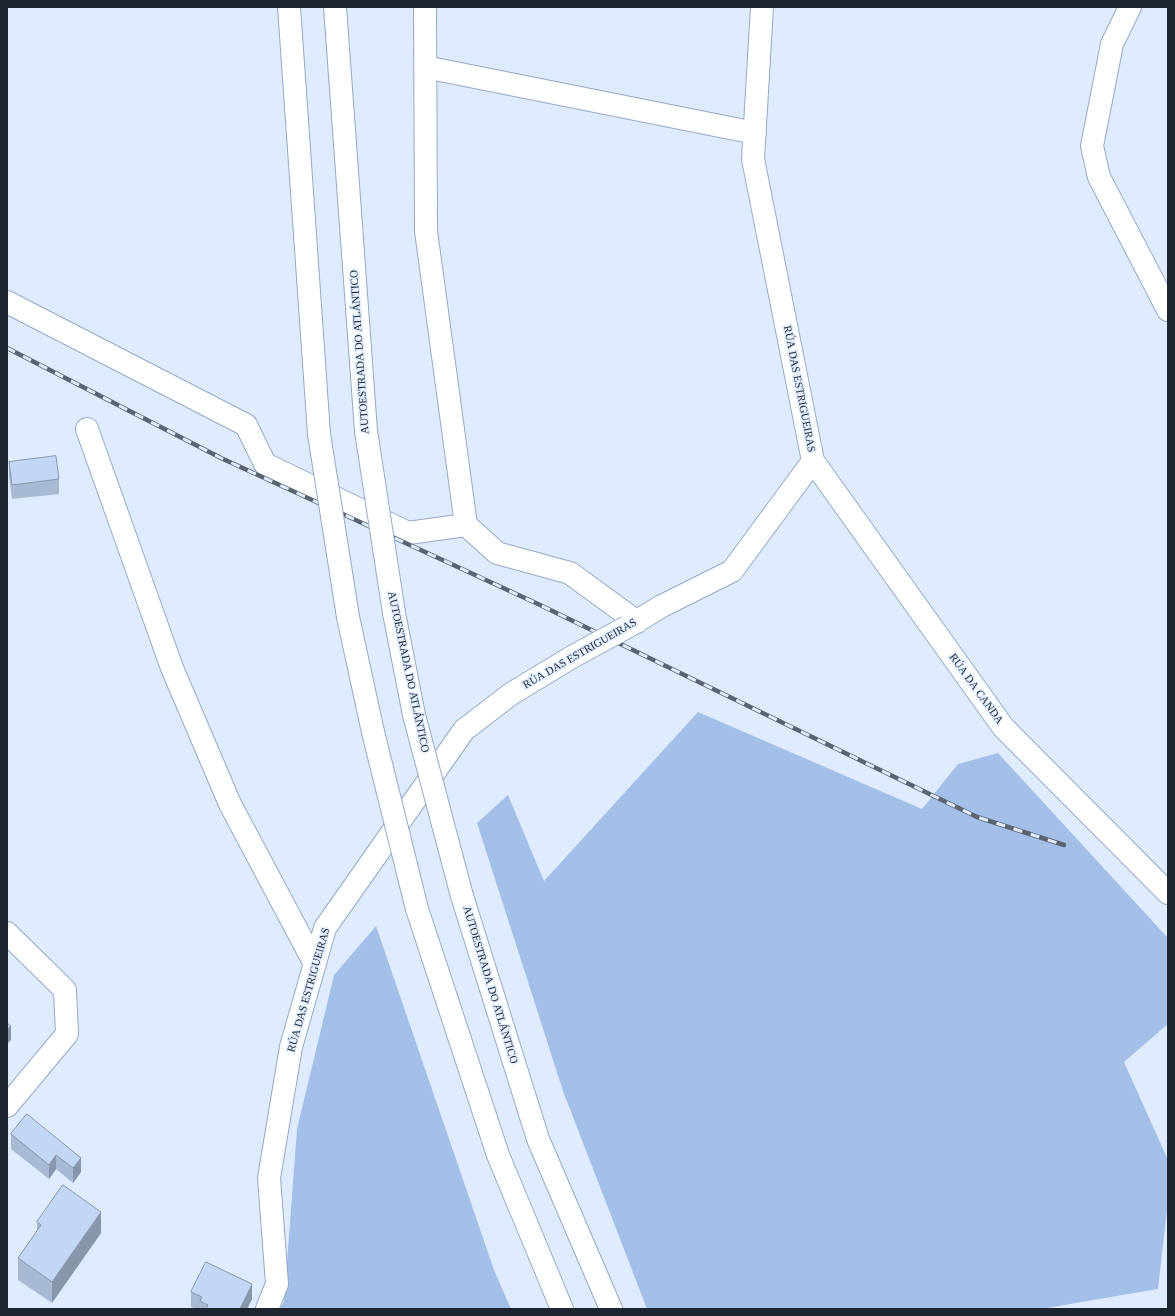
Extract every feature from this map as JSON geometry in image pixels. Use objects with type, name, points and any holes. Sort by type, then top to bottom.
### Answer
[{"type":"main road","points":[[288,7],[319,434],[348,617],[372,732],[417,909],[498,1155],[562,1309]]},
{"type":"main road","name":"AUTOESTRADA DO ATLÁNTICO","points":[[335,7],[366,431],[394,613],[414,715],[462,896],[538,1139],[611,1309]]},
{"type":"main road","points":[[425,7],[426,231],[466,525],[497,553],[570,573],[632,624]]},
{"type":"main road","name":"RÚA DAS ESTRIGUEIRAS","points":[[267,1309],[277,1284],[269,1178],[291,1047],[325,928],[464,730],[511,694],[572,657],[662,606],[732,571],[813,461],[753,159],[762,7]]},
{"type":"main road","points":[[1130,7],[1112,44],[1092,146],[1099,177],[1168,310]]},
{"type":"main road","points":[[425,67],[755,133]]},
{"type":"main road","points":[[7,302],[246,425],[266,464],[408,533],[466,525]]},
{"type":"main road","points":[[87,429],[172,668],[218,777],[234,811],[315,964]]},
{"type":"main road","name":"RÚA DA CANDA","points":[[813,461],[1003,726],[1168,893]]},
{"type":"main road","points":[[7,933],[65,990],[67,1034],[7,1106]]},
{"type":"shaded area","points":[[698,712],[922,809],[958,764],[998,753],[1168,938],[1168,1024],[1124,1062],[1168,1160],[1168,1201],[1158,1289],[1041,1309],[647,1309],[563,1091],[477,823],[508,795],[544,881]]},
{"type":"shaded area","points":[[376,926],[494,1270],[511,1309],[280,1309],[284,1302],[297,1129],[334,975]]},
{"type":"building","points":[[56,456],[59,479],[12,485],[9,462]]},
{"type":"building","points":[[7,1023],[11,1026],[7,1030]]},
{"type":"building","points":[[27,1114],[81,1158],[73,1168],[56,1155],[49,1165],[11,1134]]},
{"type":"building","points":[[63,1185],[101,1212],[52,1282],[18,1258],[41,1225],[37,1222]]},
{"type":"building","points":[[206,1262],[252,1284],[240,1309],[206,1309],[208,1305],[200,1301],[202,1297],[191,1292]]},
{"type":"railway","points":[[7,348],[221,458],[538,604],[977,817],[1064,845]]}]
